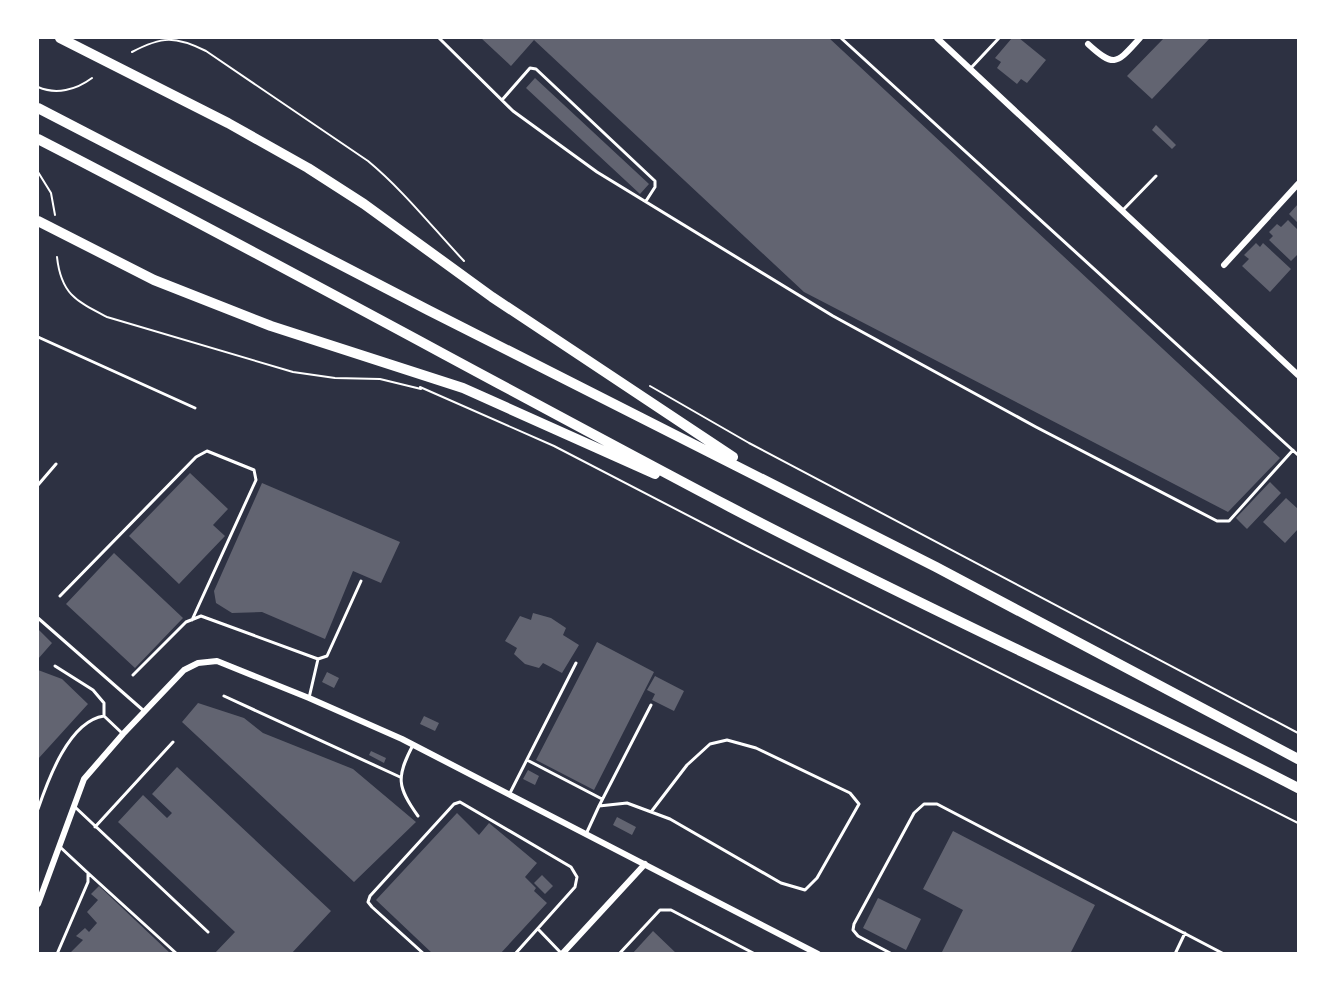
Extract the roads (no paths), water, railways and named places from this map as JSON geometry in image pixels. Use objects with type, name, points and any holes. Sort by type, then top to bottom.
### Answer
[{"type":"highway","points":[[60,38],[228,123],[308,168],[364,204],[492,297],[785,490]]},
{"type":"highway","points":[[38,108],[428,310],[785,490],[1299,759]]},
{"type":"highway","points":[[38,139],[194,219],[732,508]]},
{"type":"highway","points":[[39,222],[154,280],[271,326],[463,388],[732,508],[1186,729],[1299,788]]},
{"type":"street","points":[[937,38],[1299,375]]},
{"type":"street","points":[[1088,44],[1107,61],[1112,62],[1121,58],[1140,38]]},
{"type":"street","points":[[1224,265],[1299,184]]},
{"type":"street","points":[[38,904],[84,779],[184,670],[198,663],[217,661],[309,698],[413,745],[587,832],[818,954]]},
{"type":"street","points":[[561,954],[645,864]]},
{"type":"lane","points":[[439,38],[502,100],[597,172],[833,316],[1036,427],[1217,521],[1229,521],[1293,450]]},
{"type":"lane","points":[[841,38],[1299,455]]},
{"type":"lane","points":[[970,69],[999,38]]},
{"type":"lane","points":[[502,100],[530,68],[536,69],[655,181],[655,187],[646,201]]},
{"type":"lane","points":[[1122,211],[1156,176]]},
{"type":"lane","points":[[38,337],[195,408]]},
{"type":"lane","points":[[60,596],[196,456],[207,451],[254,470],[256,480],[192,620]]},
{"type":"lane","points":[[38,485],[56,464]]},
{"type":"lane","points":[[133,675],[186,622],[201,616],[318,659],[327,656],[361,582]]},
{"type":"lane","points":[[38,618],[144,711]]},
{"type":"lane","points":[[309,698],[318,659]]},
{"type":"lane","points":[[510,793],[576,663]]},
{"type":"lane","points":[[55,666],[93,690],[104,703],[104,716],[123,734]]},
{"type":"lane","points":[[224,696],[400,777]]},
{"type":"lane","points":[[587,832],[598,806],[651,705]]},
{"type":"lane","points":[[38,809],[52,769],[66,744],[94,717],[104,716]]},
{"type":"lane","points":[[598,806],[627,803],[651,812],[670,819],[781,883],[805,890],[817,878],[859,804],[850,793],[756,748],[727,740],[710,744],[687,765],[651,812]]},
{"type":"lane","points":[[95,827],[173,742]]},
{"type":"lane","points":[[413,745],[402,766],[400,777],[403,795],[418,816]]},
{"type":"lane","points":[[527,760],[602,799]]},
{"type":"lane","points":[[424,954],[368,902],[370,896],[454,804],[460,802],[571,867],[577,877],[575,887],[515,954]]},
{"type":"lane","points":[[892,954],[858,936],[853,930],[854,924],[914,813],[924,804],[937,804],[1224,954]]},
{"type":"lane","points":[[74,806],[208,932]]},
{"type":"lane","points":[[58,845],[177,954]]},
{"type":"lane","points":[[57,954],[88,882],[88,873]]},
{"type":"lane","points":[[619,954],[660,910],[671,910],[755,954]]},
{"type":"lane","points":[[538,929],[561,954]]},
{"type":"lane","points":[[1175,954],[1185,933]]}]
